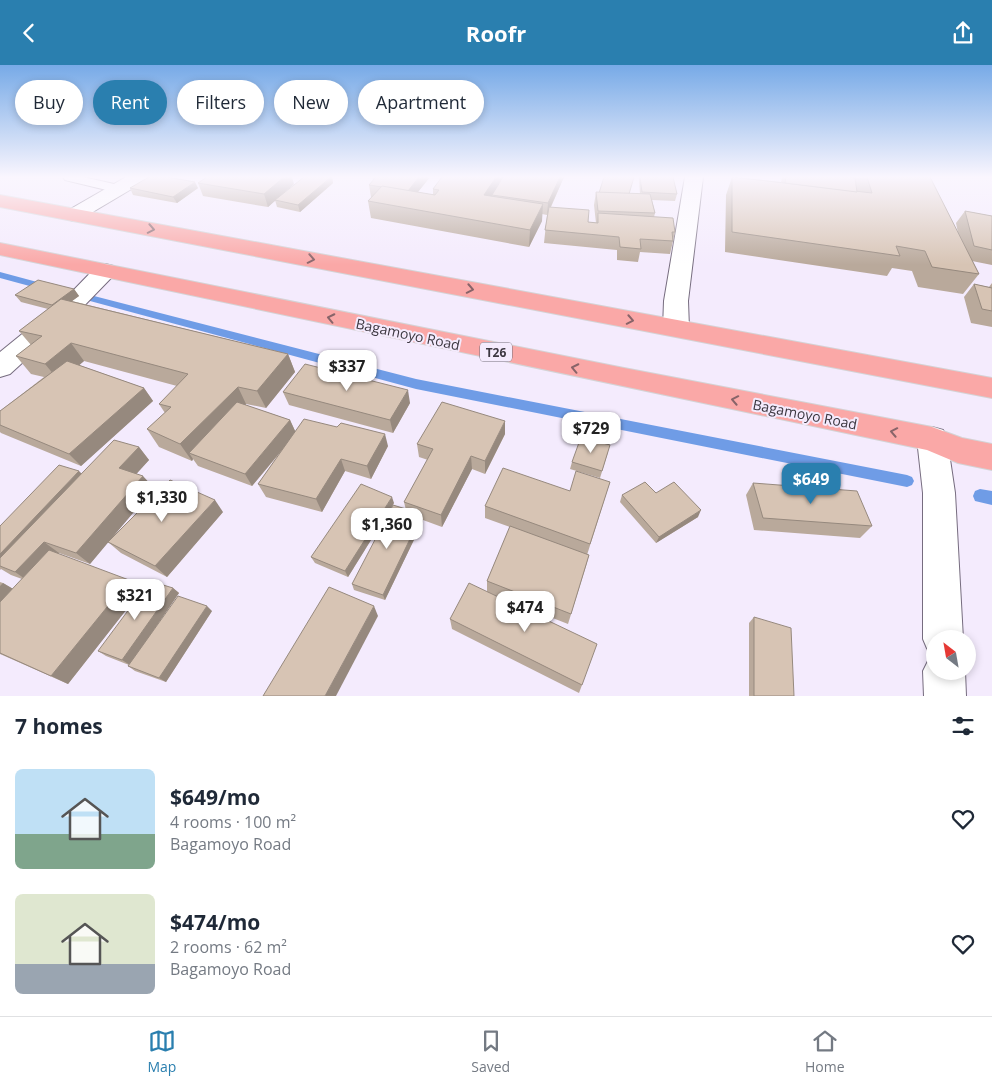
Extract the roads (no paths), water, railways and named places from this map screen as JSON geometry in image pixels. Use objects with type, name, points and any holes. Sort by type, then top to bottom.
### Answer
[{"type":"highway","points":[[29,206],[992,388]]},
{"type":"highway","name":"Bagamoyo Road","points":[[0,249],[614,376],[932,439],[958,449],[992,457]]},
{"type":"street","points":[[74,215],[89,206]]},
{"type":"street","points":[[676,328],[676,301],[690,206]]},
{"type":"street","points":[[0,367],[72,305],[105,271]]},
{"type":"street","points":[[932,439],[939,493],[944,630]]},
{"type":"street","points":[[944,680],[945,696]]},
{"type":"waterway","points":[[0,275],[48,288]]},
{"type":"waterway","points":[[94,299],[416,384],[907,481]]},
{"type":"waterway","points":[[980,496],[992,498]]}]
